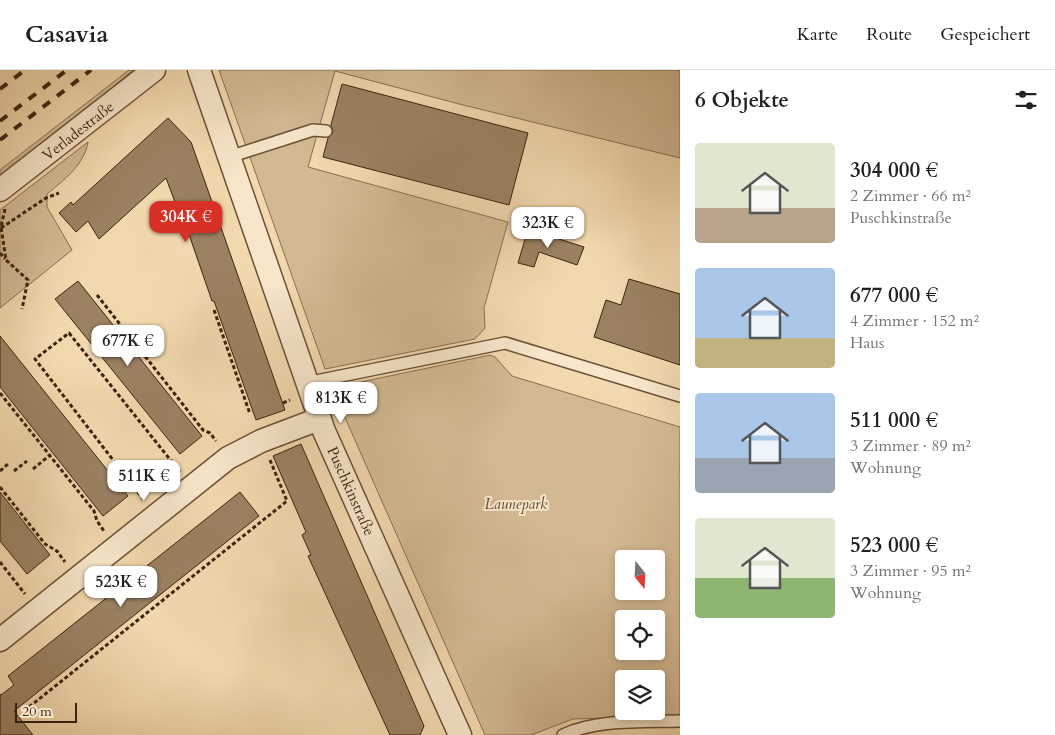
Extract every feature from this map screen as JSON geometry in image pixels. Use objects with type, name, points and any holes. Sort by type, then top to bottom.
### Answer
[{"type":"street","name":"Verladestraße","points":[[0,190],[154,70]]},
{"type":"street","name":"Puschkinstraße","points":[[199,70],[319,419],[460,735]]},
{"type":"street","points":[[0,640],[228,458],[261,441],[319,419]]},
{"type":"lane","points":[[229,157],[313,130],[326,131]]},
{"type":"lane","points":[[306,383],[505,343],[680,396]]},
{"type":"lane","points":[[563,735],[578,728],[637,722],[680,721]]},
{"type":"path","points":[[6,260],[1,228],[46,198],[60,194]]},
{"type":"path","points":[[0,253],[14,268],[22,272],[28,280],[22,309]]},
{"type":"path","points":[[97,295],[203,430],[210,433]]},
{"type":"path","points":[[214,310],[252,413],[252,420]]},
{"type":"path","points":[[146,502],[35,359],[69,333],[182,474]]},
{"type":"path","points":[[0,393],[94,511],[97,521],[106,534]]},
{"type":"path","points":[[33,469],[50,455]]},
{"type":"path","points":[[24,711],[287,501],[270,459]]},
{"type":"path","points":[[14,471],[27,461]]},
{"type":"path","points":[[0,471],[8,464]]},
{"type":"path","points":[[0,487],[45,544],[57,551],[67,564]]},
{"type":"path","points":[[0,562],[27,596]]},
{"type":"green space","points":[[129,70],[133,70],[91,106],[0,177],[0,170]]},
{"type":"green space","points":[[219,70],[680,70],[680,158],[463,105],[335,71],[308,167],[508,222],[484,308],[485,328],[475,339],[325,369]]},
{"type":"green space","points":[[88,142],[78,165],[47,194],[47,207],[72,250],[0,308],[0,210]]},
{"type":"green space","name":"Launepark","points":[[490,355],[495,357],[512,376],[680,427],[680,716],[665,716],[665,670],[615,670],[615,718],[573,719],[531,735],[485,735],[332,388]]},
{"type":"building","points":[[342,84],[528,133],[509,205],[323,157],[328,138],[333,132],[331,125]]},
{"type":"building","points":[[168,118],[191,142],[285,410],[256,420],[183,217],[181,218],[166,178],[99,239],[88,221],[76,232],[59,213],[71,202],[73,205]]},
{"type":"building","points":[[528,229],[584,247],[577,265],[539,252],[534,267],[518,263]]},
{"type":"building","points":[[629,279],[680,294],[680,365],[594,337],[606,300],[621,305]]},
{"type":"building","points":[[78,281],[202,436],[180,454],[55,299]]},
{"type":"building","points":[[0,336],[128,496],[103,516],[0,387]]},
{"type":"building","points":[[301,444],[424,726],[420,735],[390,735],[308,556],[311,555],[302,535],[306,532],[273,456]]},
{"type":"building","points":[[0,492],[50,555],[27,574],[0,541]]},
{"type":"building","points":[[240,492],[259,516],[14,711],[33,735],[0,735],[0,694],[14,685],[8,676]]},
{"type":"railway","points":[[0,89],[25,70]]},
{"type":"railway","points":[[0,121],[67,70]]},
{"type":"railway","points":[[0,140],[91,70]]}]
